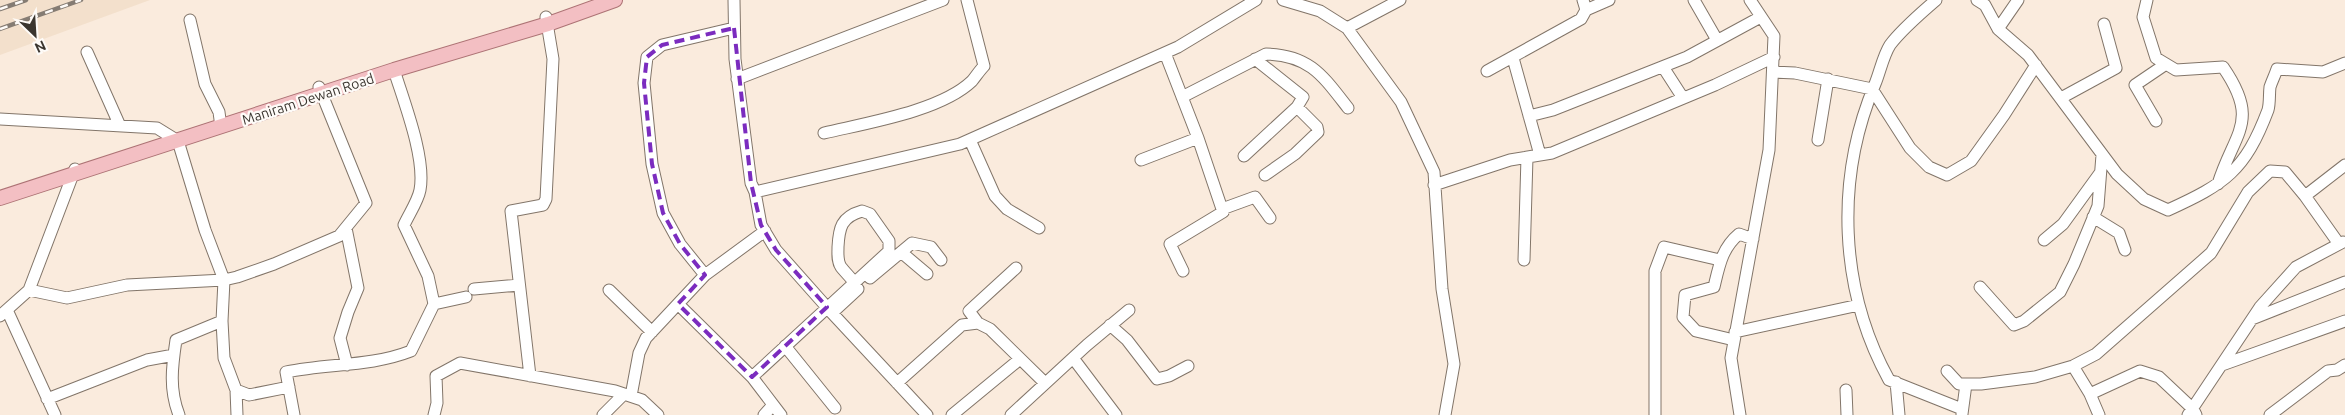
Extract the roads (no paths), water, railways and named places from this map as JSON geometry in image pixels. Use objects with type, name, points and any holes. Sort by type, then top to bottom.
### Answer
[{"type":"main road","name":"Maniram Dewan Road","points":[[547,20],[593,0]]},
{"type":"main road","name":"Maniram Dewan Road","points":[[0,198],[75,171],[321,90],[615,0]]},
{"type":"main road","name":"Maniram Dewan Road","points":[[321,90],[394,70],[487,39]]},
{"type":"main road","name":"Maniram Dewan Road","points":[[0,190],[75,171]]},
{"type":"street","points":[[734,0],[737,79],[751,183],[755,192],[761,224],[776,250],[927,415]]},
{"type":"street","points":[[737,79],[944,0]]},
{"type":"street","points":[[824,133],[884,119],[943,100],[971,81],[984,66],[967,0]]},
{"type":"street","points":[[755,192],[960,144],[1165,53],[1256,0]]},
{"type":"street","points":[[1283,0],[1320,12],[1347,28],[1401,102],[1434,172],[1442,289],[1454,364],[1445,415]]},
{"type":"street","points":[[1347,28],[1400,0]]},
{"type":"street","points":[[1487,71],[1513,58],[1555,31],[1581,19],[1585,5],[1609,0]]},
{"type":"street","points":[[1694,0],[1717,40]]},
{"type":"street","points":[[1740,415],[1731,358],[1769,150],[1774,56],[1774,36],[1750,0]]},
{"type":"street","points":[[1936,0],[1890,45],[1864,108],[1854,149],[1847,213],[1848,240],[1859,305],[1880,363],[1890,380],[1962,412],[1966,384]]},
{"type":"street","points":[[1998,29],[2018,0]]},
{"type":"street","points":[[2147,0],[2143,17],[2156,58],[2176,70],[2223,68],[2236,86],[2243,109],[2241,132],[2224,165],[2218,184]]},
{"type":"street","points":[[1983,2],[1998,29],[2028,55],[2117,174],[2144,199],[2168,210],[2207,192],[2232,174],[2250,150],[2269,108],[2270,88],[2277,69],[2323,72],[2345,63]]},
{"type":"street","points":[[1529,116],[1553,110],[1687,57],[1757,18]]},
{"type":"street","points":[[190,20],[205,84],[221,124]]},
{"type":"street","points":[[530,376],[511,211],[543,205],[546,199],[553,59],[547,20]]},
{"type":"street","points":[[2061,98],[2116,68],[2104,24]]},
{"type":"street","points":[[705,275],[680,244],[663,214],[652,164],[644,83],[647,57],[662,45],[734,28]]},
{"type":"street","points":[[87,52],[120,126]]},
{"type":"street","points":[[1165,53],[1198,138],[1223,212],[1170,244],[1183,271]]},
{"type":"street","points":[[1182,97],[1266,54],[1281,54],[1305,62],[1322,76],[1348,108]]},
{"type":"street","points":[[1434,185],[1510,160],[1552,153],[1683,98],[1774,56]]},
{"type":"street","points":[[1513,58],[1540,155]]},
{"type":"street","points":[[1244,156],[1297,107],[1303,97],[1301,93],[1255,59]]},
{"type":"street","points":[[2156,121],[2136,85],[2166,64]]},
{"type":"street","points":[[1773,72],[1795,73],[1872,89],[1910,148],[1929,167],[1948,175],[1971,162],[2036,65]]},
{"type":"street","points":[[1663,67],[1683,98]]},
{"type":"street","points":[[294,415],[286,372],[304,368],[347,365],[392,358],[411,351],[434,304],[428,276],[404,225],[420,192],[422,175],[410,122],[394,70]]},
{"type":"street","points":[[1818,140],[1828,79]]},
{"type":"street","points":[[29,290],[67,298],[127,285],[224,280],[274,264],[339,236],[366,203],[321,90]]},
{"type":"street","points":[[1265,175],[1295,154],[1318,132],[1316,127],[1297,107]]},
{"type":"street","points":[[0,119],[157,128],[174,138],[224,280],[222,321],[224,358],[236,390],[237,415]]},
{"type":"street","points":[[1141,160],[1198,138]]},
{"type":"street","points":[[970,140],[995,196],[1007,209],[1039,228]]},
{"type":"street","points":[[1980,287],[2014,325],[2024,322],[2060,292],[2098,206],[2102,155]]},
{"type":"street","points":[[1524,260],[1527,157]]},
{"type":"street","points":[[2305,196],[2345,165]]},
{"type":"street","points":[[54,415],[3,313],[29,290],[75,171]]},
{"type":"street","points":[[1947,371],[1959,384],[2035,377],[2073,366],[2096,354],[2211,253],[2248,192],[2270,171],[2286,172],[2342,243],[2296,267],[2260,307],[2192,413],[2159,377],[2140,371],[2090,394]]},
{"type":"street","points":[[2044,240],[2063,224],[2101,172]]},
{"type":"street","points":[[1222,208],[1255,197],[1270,218]]},
{"type":"street","points":[[829,310],[854,282],[889,251],[890,246],[870,214],[862,211],[849,218],[840,226],[838,234],[840,266],[854,282]]},
{"type":"street","points":[[2094,217],[2119,233],[2125,250]]},
{"type":"street","points":[[346,228],[358,288],[340,338],[347,365]]},
{"type":"street","points":[[603,415],[627,395],[639,353],[646,338],[705,275],[765,231]]},
{"type":"street","points":[[1753,239],[1739,234],[1729,242],[1720,260],[1714,287],[1685,295],[1683,317],[1696,331],[1735,336],[1859,305]]},
{"type":"street","points":[[752,377],[785,346],[912,242],[931,247],[941,260]]},
{"type":"street","points":[[1655,415],[1655,271],[1664,247],[1720,260]]},
{"type":"street","points":[[900,252],[927,274]]},
{"type":"street","points":[[1016,268],[969,311],[978,323],[990,329],[1045,383]]},
{"type":"street","points":[[2252,319],[2345,282]]},
{"type":"street","points":[[434,304],[470,293],[519,285]]},
{"type":"street","points":[[609,290],[652,332]]},
{"type":"street","points":[[678,304],[752,377],[781,415]]},
{"type":"street","points":[[1011,415],[1129,310]]},
{"type":"street","points":[[2222,365],[2345,320]]},
{"type":"street","points":[[179,415],[172,397],[176,340],[222,321]]},
{"type":"street","points":[[897,383],[962,326],[978,323]]},
{"type":"street","points":[[1110,325],[1127,340],[1157,379],[1169,376],[1188,366]]},
{"type":"street","points":[[785,346],[835,408]]},
{"type":"street","points":[[46,399],[147,360],[174,354]]},
{"type":"street","points":[[1073,358],[1116,415]]},
{"type":"street","points":[[952,415],[1020,359]]},
{"type":"street","points":[[434,415],[437,403],[436,376],[460,363],[627,395],[642,400],[658,415]]},
{"type":"street","points":[[2270,415],[2328,371],[2337,370],[2345,365]]},
{"type":"street","points":[[2073,366],[2090,394],[2099,415]]},
{"type":"street","points":[[1896,382],[1899,415]]},
{"type":"street","points":[[236,390],[250,394],[289,387]]},
{"type":"street","points":[[1846,390],[1847,415]]},
{"type":"street","points":[[764,415],[773,406]]},
{"type":"railway","points":[[0,9],[26,0]]},
{"type":"railway","points":[[0,29],[81,0]]}]
